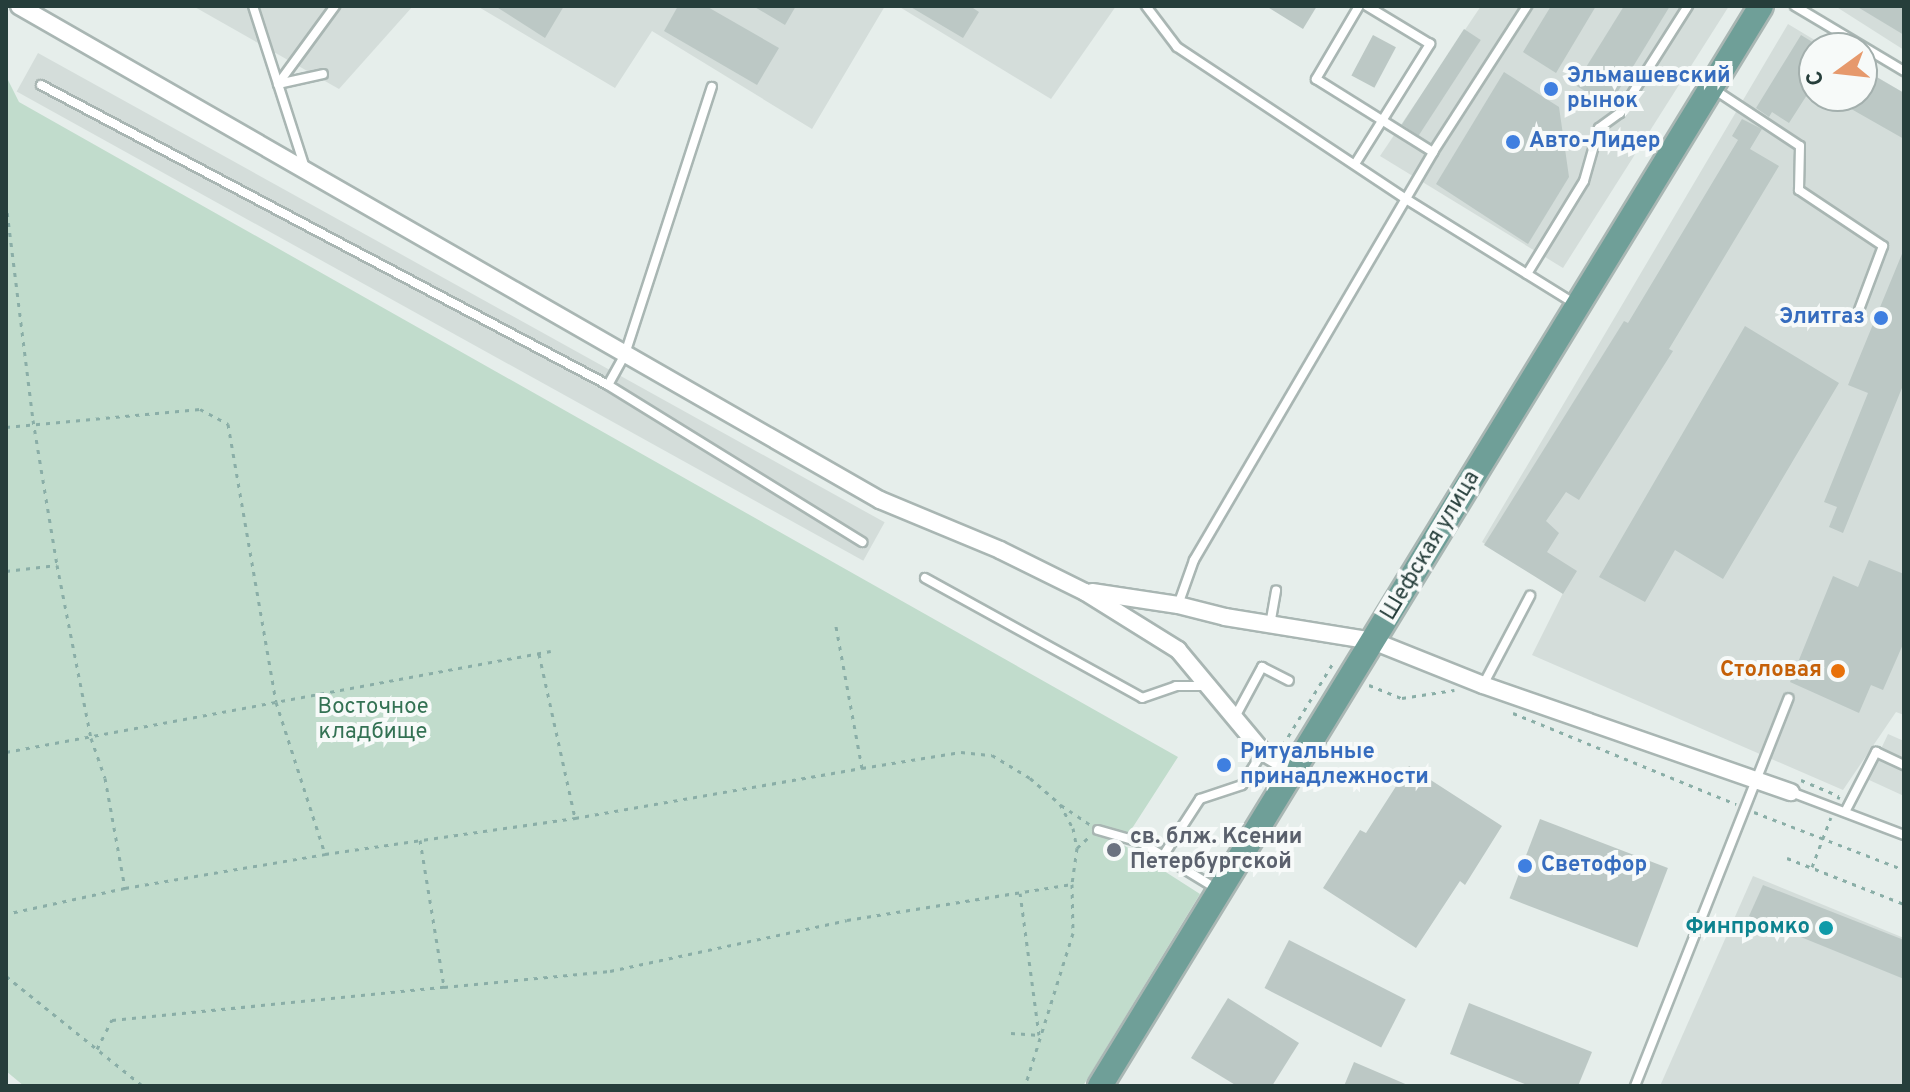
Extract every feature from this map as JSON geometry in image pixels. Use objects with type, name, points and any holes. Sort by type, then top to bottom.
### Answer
[{"type":"main road","name":"Шефская улица","points":[[1100,1086],[1220,890],[1277,760],[1373,641],[1569,300],[1711,88],[1760,7]]},
{"type":"street","points":[[19,6],[880,500],[1000,550],[1085,592],[1178,650],[1234,718],[1277,760]]},
{"type":"street","points":[[1085,592],[1178,605],[1270,625],[1373,641],[1483,685],[1791,792]]},
{"type":"lane","points":[[253,6],[305,168]]},
{"type":"lane","points":[[278,84],[335,6]]},
{"type":"lane","points":[[1146,6],[1177,47],[1406,199],[1569,300]]},
{"type":"lane","points":[[1359,6],[1316,79],[1433,152]]},
{"type":"lane","points":[[1355,164],[1430,44],[1367,6]]},
{"type":"lane","points":[[1178,605],[1194,560],[1433,152],[1527,6]]},
{"type":"lane","points":[[1527,274],[1584,181],[1599,128],[1620,113],[1688,6]]},
{"type":"lane","points":[[1795,6],[1904,71]]},
{"type":"lane","points":[[278,84],[323,74]]},
{"type":"lane","points":[[41,85],[608,385],[862,542]]},
{"type":"lane","points":[[608,385],[625,354],[712,87]]},
{"type":"lane","points":[[1711,88],[1800,146],[1799,190],[1883,246],[1859,310]]},
{"type":"lane","points":[[925,578],[1142,698],[1176,686],[1207,686]]},
{"type":"lane","points":[[1270,625],[1276,591]]},
{"type":"lane","points":[[1483,685],[1530,596]]},
{"type":"lane","points":[[1234,718],[1262,667],[1289,681]]},
{"type":"lane","points":[[1635,1086],[1743,807],[1789,698]]},
{"type":"lane","points":[[1845,812],[1876,752],[1904,765]]},
{"type":"lane","points":[[1163,856],[1200,799],[1242,785],[1277,760]]},
{"type":"lane","points":[[1791,792],[1904,835]]},
{"type":"lane","points":[[1098,830],[1140,842],[1220,890]]},
{"type":"path","points":[[6,203],[34,425],[57,565],[91,738],[105,778],[125,888]]},
{"type":"path","points":[[6,427],[200,409],[228,424],[276,702],[325,854]]},
{"type":"path","points":[[6,571],[57,565]]},
{"type":"path","points":[[835,621],[862,768]]},
{"type":"path","points":[[6,752],[91,738],[120,728],[551,651]]},
{"type":"path","points":[[539,654],[575,818]]},
{"type":"path","points":[[1277,760],[1333,663]]},
{"type":"path","points":[[1369,685],[1402,698],[1456,690]]},
{"type":"path","points":[[1499,708],[1904,870]]},
{"type":"path","points":[[6,914],[125,888],[325,854],[575,818],[961,752],[992,755],[1030,778],[1060,804],[1098,830],[1077,848]]},
{"type":"path","points":[[1812,867],[1839,796]]},
{"type":"path","points":[[1025,1086],[1073,933],[1072,884],[1077,848],[1073,828],[1060,804]]},
{"type":"path","points":[[420,840],[444,987]]},
{"type":"path","points":[[1787,858],[1904,904]]},
{"type":"path","points":[[97,1049],[112,1020],[610,971],[847,920],[1072,884]]},
{"type":"path","points":[[1020,893],[1039,1035]]},
{"type":"path","points":[[6,976],[143,1086]]},
{"type":"path","points":[[1011,1033],[1039,1035]]},
{"type":"shaded area","points":[[193,6],[413,6],[339,89]]},
{"type":"shaded area","points":[[477,6],[885,6],[812,129],[652,31],[615,88]]},
{"type":"shaded area","points":[[898,6],[1116,6],[1051,99]]},
{"type":"shaded area","name":"Эльмашевский рынок","points":[[1481,6],[1729,6],[1563,268],[1380,156]]},
{"type":"shaded area","points":[[1835,6],[1904,6],[1904,50]]},
{"type":"shaded area","points":[[1788,24],[1801,32],[1798,32],[1798,112],[1878,112],[1878,78],[1904,93],[1904,715],[1896,712],[1843,790],[1532,655],[1563,593],[1482,542]]},
{"type":"shaded area","points":[[38,53],[885,522],[863,561],[17,91]]},
{"type":"shaded area","points":[[1888,734],[1904,741],[1904,796],[1867,779]]},
{"type":"shaded area","points":[[1753,876],[1904,938],[1904,1086],[1660,1086]]},
{"type":"green space","name":"Восточное кладбище","points":[[6,76],[19,102],[1178,757],[1122,844],[1200,894],[1083,1086],[24,1086],[6,1071]]},
{"type":"building","points":[[495,6],[564,6],[545,38]]},
{"type":"building","points":[[678,6],[706,6],[779,48],[757,85],[664,31]]},
{"type":"building","points":[[753,6],[796,6],[785,25]]},
{"type":"building","points":[[909,6],[970,6],[979,12],[963,38]]},
{"type":"building","points":[[1266,6],[1317,6],[1303,29]]},
{"type":"building","points":[[1551,6],[1596,6],[1556,73],[1523,52]]},
{"type":"building","points":[[1624,6],[1670,6],[1609,106],[1575,85]]},
{"type":"building","points":[[1856,6],[1904,6],[1904,35]]},
{"type":"building","points":[[1464,29],[1481,40],[1419,136],[1402,125]]},
{"type":"building","points":[[1373,35],[1396,47],[1374,88],[1351,76]]},
{"type":"building","points":[[1798,40],[1798,109],[1789,123],[1772,112],[1769,117],[1756,108]]},
{"type":"building","name":"Авто-Лидер","points":[[1504,72],[1559,107],[1569,177],[1528,244],[1436,184]]},
{"type":"building","points":[[1878,78],[1904,93],[1904,139],[1857,112],[1878,112]]},
{"type":"building","points":[[1742,119],[1762,129],[1750,149],[1779,166],[1669,349],[1673,351],[1579,500],[1566,492],[1546,521],[1559,533],[1547,552],[1577,571],[1563,594],[1484,545],[1624,321],[1628,323],[1738,140],[1732,136]]},
{"type":"building","points":[[1904,249],[1904,383],[1843,533],[1829,527],[1837,507],[1824,502],[1868,393],[1848,385]]},
{"type":"building","points":[[1745,326],[1839,383],[1723,579],[1675,550],[1645,602],[1599,577]]},
{"type":"building","points":[[1869,560],[1904,574],[1904,642],[1883,690],[1871,685],[1859,713],[1790,682],[1833,576],[1858,587]]},
{"type":"building","points":[[1409,766],[1502,826],[1465,885],[1460,881],[1416,948],[1323,888],[1360,830],[1366,833]]},
{"type":"building","points":[[1540,819],[1668,868],[1637,947],[1510,898]]},
{"type":"building","name":"Финпромко","points":[[1763,885],[1904,940],[1904,979],[1749,916]]},
{"type":"building","points":[[1289,940],[1406,999],[1381,1048],[1264,988]]},
{"type":"building","points":[[1228,998],[1299,1043],[1272,1086],[1237,1086],[1191,1058]]},
{"type":"building","points":[[1469,1003],[1592,1052],[1578,1086],[1530,1086],[1450,1054]]},
{"type":"building","points":[[1354,1062],[1410,1086],[1344,1086]]},
{"type":"place","name":"Эльмашевский рынок","points":[[1551,89]]},
{"type":"place","name":"Авто-Лидер","points":[[1513,142]]},
{"type":"place","name":"Элитгаз","points":[[1881,318]]},
{"type":"place","name":"Столовая","points":[[1838,671]]},
{"type":"place","name":"Ритуальные принадлежности","points":[[1224,765]]},
{"type":"place","name":"св. блж. Ксении Петербургской","points":[[1114,850]]},
{"type":"place","name":"Светофор","points":[[1525,866]]},
{"type":"place","name":"Финпромко","points":[[1826,928]]}]
